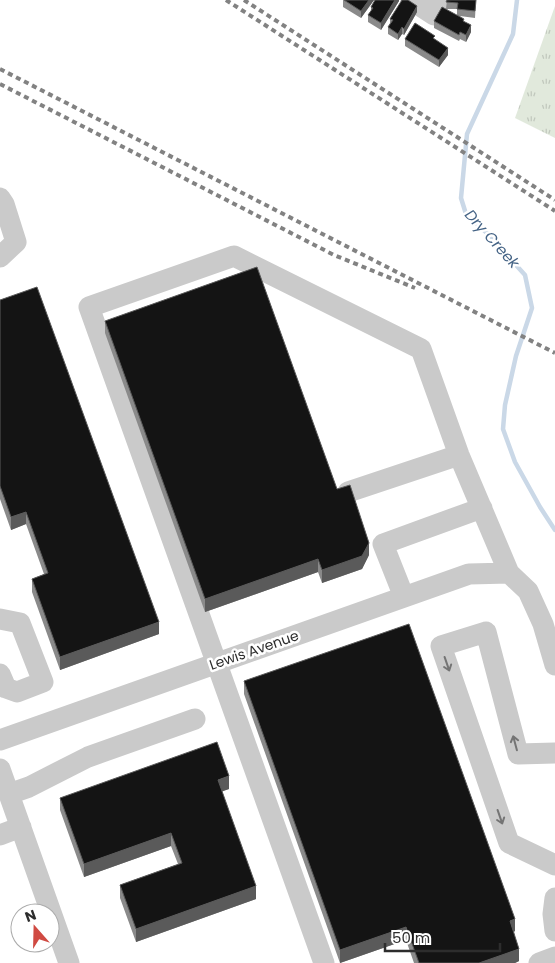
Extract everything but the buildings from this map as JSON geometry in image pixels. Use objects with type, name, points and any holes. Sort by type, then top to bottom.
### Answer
[{"type":"street","points":[[411,0],[434,15],[440,0]]},
{"type":"street","points":[[0,198],[4,204],[16,242],[0,258]]},
{"type":"street","points":[[324,963],[89,307],[234,256],[421,349],[459,455],[509,573],[528,591],[543,624],[555,664]]},
{"type":"street","points":[[348,492],[459,455]]},
{"type":"street","points":[[404,597],[383,544],[482,508]]},
{"type":"street","name":"Lewis Avenue","points":[[0,740],[469,574],[509,573]]},
{"type":"street","points":[[0,619],[20,623],[42,682],[17,692],[6,688],[0,674]]},
{"type":"street","points":[[555,753],[518,754],[486,632],[441,646],[510,843],[555,865]]},
{"type":"street","points":[[3,782],[30,787],[88,757],[195,719]]},
{"type":"street","points":[[3,782],[70,963]]},
{"type":"street","points":[[0,835],[21,827]]},
{"type":"street","points":[[555,898],[553,914],[555,931]]},
{"type":"street","points":[[539,963],[555,957]]},
{"type":"green space","points":[[555,6],[555,138],[515,118]]},
{"type":"waterway","name":"Dry Creek","points":[[517,0],[513,34],[467,134],[461,198],[466,214],[488,234],[525,275],[532,308],[516,356],[505,405],[503,429],[515,462],[555,530]]},
{"type":"railway","points":[[226,0],[555,211]]},
{"type":"railway","points":[[244,0],[555,200]]},
{"type":"railway","points":[[0,69],[555,353]]},
{"type":"railway","points":[[0,84],[334,255],[415,288]]}]
